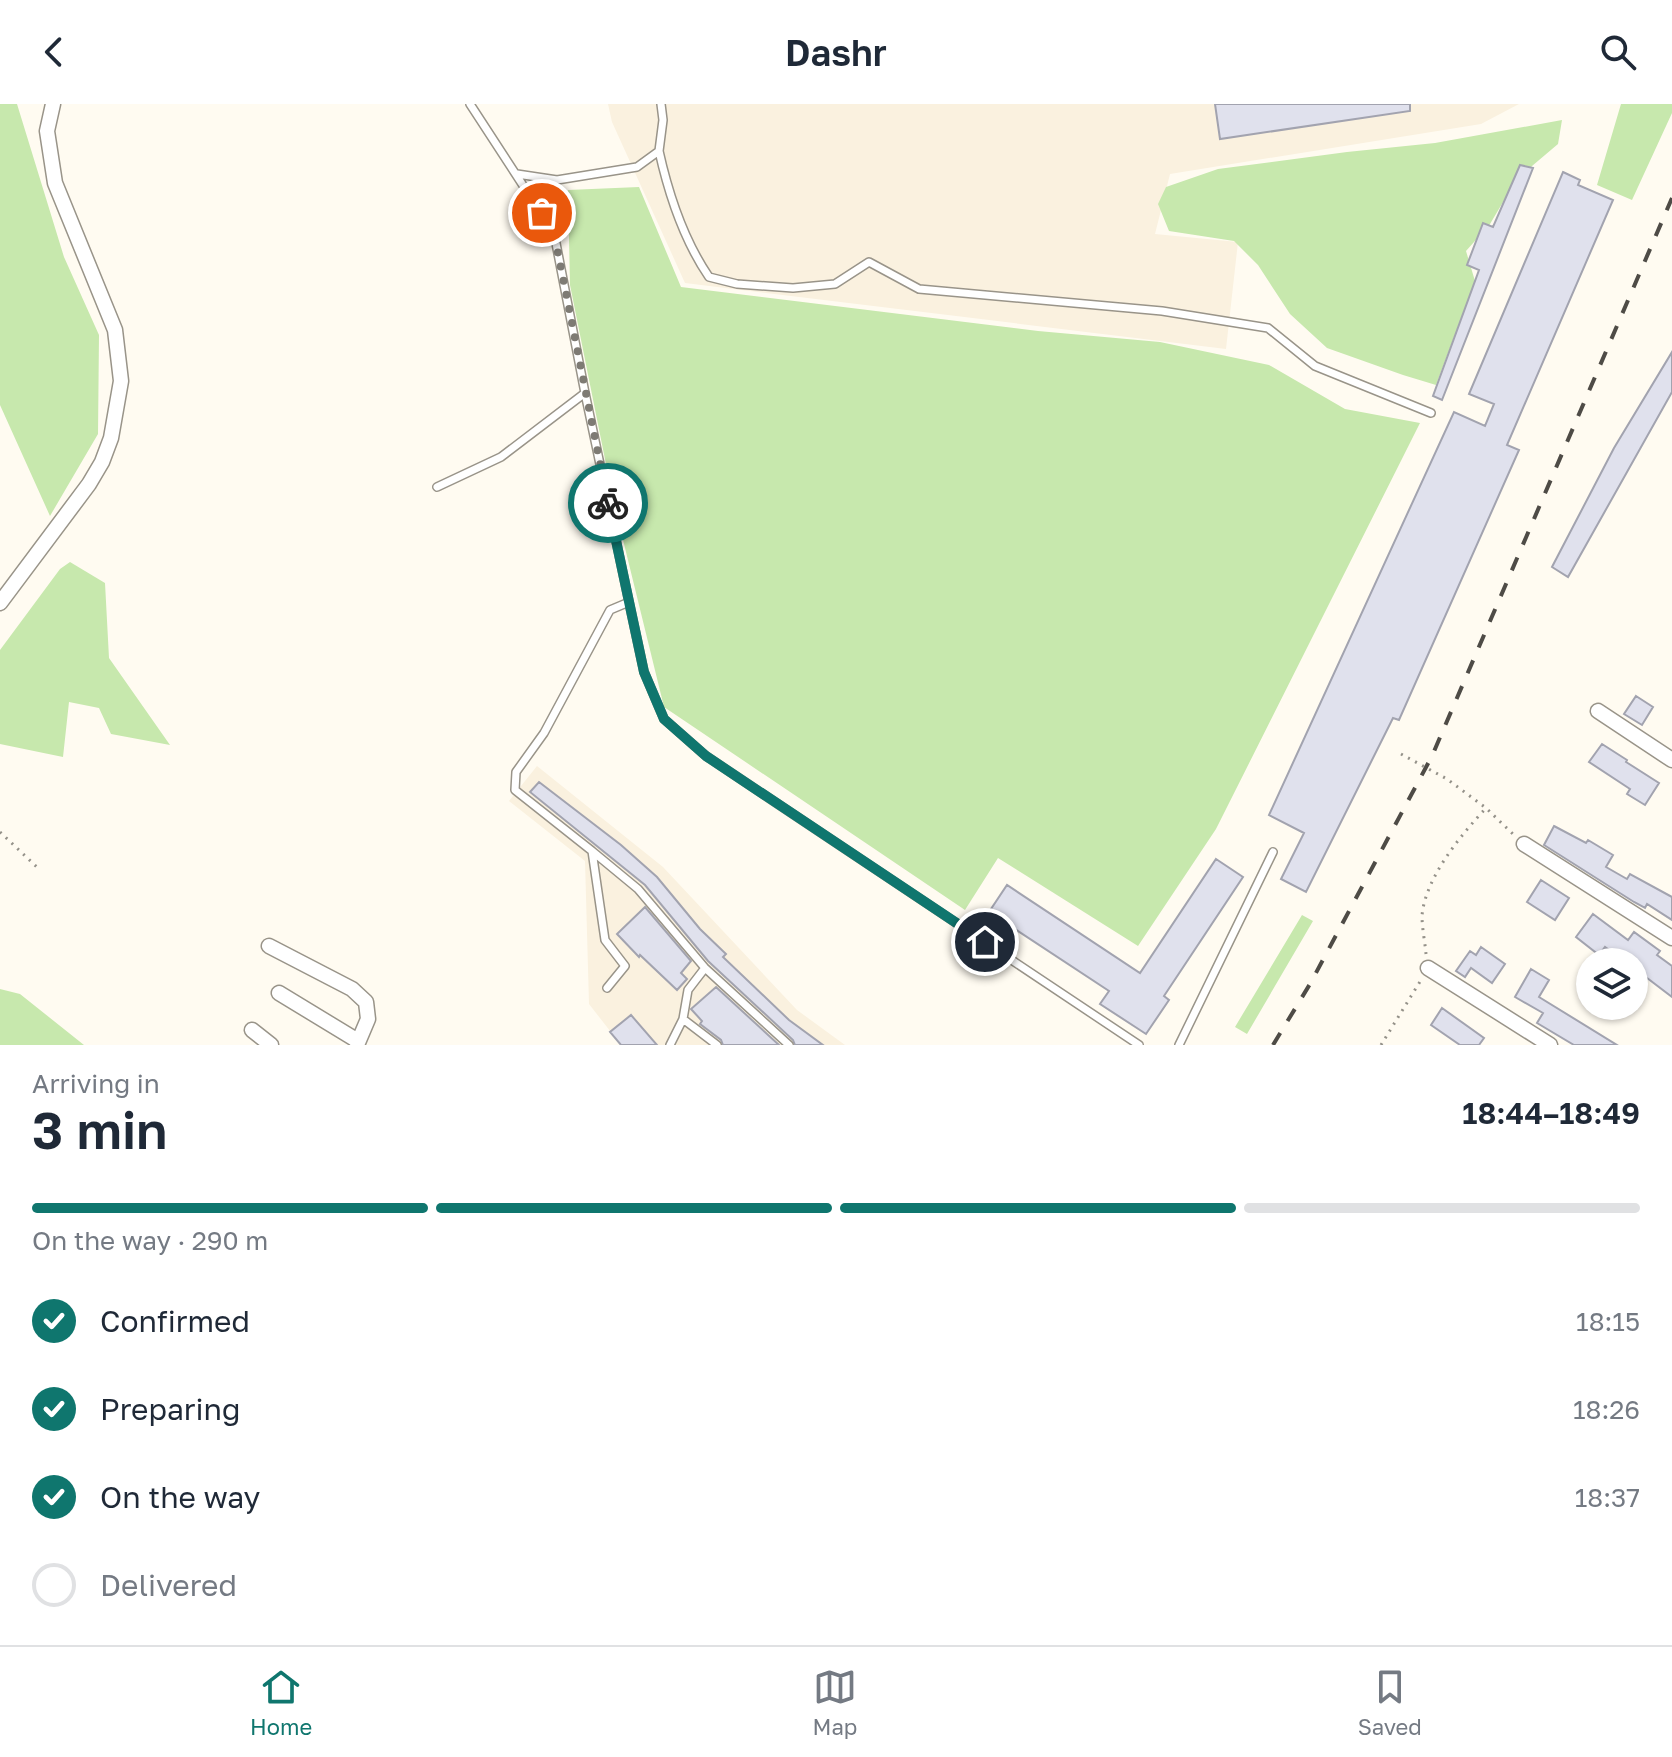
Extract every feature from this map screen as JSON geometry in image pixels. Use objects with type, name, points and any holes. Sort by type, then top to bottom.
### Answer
[{"type":"street","points":[[1,600],[89,484],[102,462],[111,438],[121,381],[115,330],[55,183],[47,131],[53,104]]},
{"type":"street","points":[[1598,711],[1672,760]]},
{"type":"street","points":[[1524,844],[1672,938]]},
{"type":"street","points":[[269,946],[352,989],[366,1002],[368,1019],[357,1043],[279,993]]},
{"type":"street","points":[[1428,968],[1550,1045]]},
{"type":"street","points":[[252,1030],[271,1045]]},
{"type":"lane","points":[[470,104],[554,233],[644,672],[664,719],[706,756],[1139,1045]]},
{"type":"lane","points":[[661,104],[663,120],[659,151],[668,189],[693,253],[709,277],[737,284],[793,288],[835,284],[869,262],[919,289],[1162,311],[1268,328],[1315,366],[1431,413]]},
{"type":"lane","points":[[517,174],[557,180],[637,167],[659,151]]},
{"type":"lane","points":[[437,487],[501,457],[585,393]]},
{"type":"lane","points":[[629,602],[610,610],[544,733],[516,772],[515,790],[638,889],[705,968],[789,1045]]},
{"type":"lane","points":[[592,851],[605,940],[625,966],[607,988]]},
{"type":"lane","points":[[1179,1045],[1273,852]]},
{"type":"lane","points":[[670,1045],[683,1019],[688,990],[705,968]]},
{"type":"lane","points":[[683,1019],[717,1045]]},
{"type":"path","points":[[1401,754],[1447,779],[1486,808],[1524,844]]},
{"type":"path","points":[[1381,1045],[1428,968],[1422,915],[1431,883],[1459,838],[1486,808]]},
{"type":"path","points":[[0,832],[40,870]]},
{"type":"shaded area","points":[[608,104],[1519,104],[1481,124],[1170,174],[1155,234],[1238,242],[1226,349],[685,283],[612,122]]},
{"type":"shaded area","points":[[537,766],[663,867],[797,1010],[845,1045],[621,1045],[589,1004],[585,861],[509,801]]},
{"type":"green space","points":[[0,104],[17,104],[64,257],[99,335],[98,434],[50,516],[0,405]]},
{"type":"green space","points":[[1621,104],[1672,104],[1672,113],[1632,200],[1597,185]]},
{"type":"green space","points":[[1562,120],[1558,144],[1532,166],[1466,251],[1475,281],[1436,385],[1327,348],[1290,314],[1258,265],[1234,241],[1169,231],[1158,204],[1166,187],[1218,169],[1435,143]]},
{"type":"green space","points":[[639,187],[681,287],[1038,331],[1160,342],[1269,365],[1345,409],[1420,423],[1216,829],[1138,946],[998,858],[965,910],[664,707],[613,499],[570,285],[568,190]]},
{"type":"green space","points":[[70,562],[105,583],[109,658],[170,745],[111,734],[99,708],[69,702],[63,757],[0,744],[0,650],[60,569]]},
{"type":"green space","points":[[1302,915],[1313,921],[1247,1034],[1235,1027]]},
{"type":"green space","points":[[0,989],[20,994],[84,1045],[0,1045]]},
{"type":"building","points":[[1215,104],[1410,104],[1410,111],[1220,139]]},
{"type":"building","points":[[1520,165],[1533,168],[1442,400],[1433,396],[1479,270],[1467,265],[1483,223],[1493,227]]},
{"type":"building","points":[[1563,172],[1580,180],[1578,185],[1613,200],[1507,445],[1519,450],[1399,720],[1393,718],[1306,892],[1281,879],[1304,833],[1269,815],[1454,412],[1485,426],[1494,404],[1469,394]]},
{"type":"building","points":[[1672,352],[1672,392],[1568,577],[1552,567],[1614,448]]},
{"type":"building","points":[[1636,696],[1653,707],[1642,725],[1624,714]]},
{"type":"building","points":[[1602,744],[1659,783],[1645,805],[1627,794],[1630,789],[1589,762]]},
{"type":"building","points":[[539,782],[657,877],[700,929],[726,954],[723,957],[789,1020],[823,1045],[795,1045],[708,961],[645,885],[530,792]]},
{"type":"building","points":[[1554,826],[1586,843],[1588,840],[1613,855],[1606,867],[1627,879],[1630,874],[1672,897],[1672,920],[1647,904],[1645,908],[1634,902],[1544,845]]},
{"type":"building","points":[[1216,859],[1243,877],[1164,996],[1169,1000],[1146,1034],[1100,1004],[1109,991],[989,912],[1007,885],[1140,973]]},
{"type":"building","points":[[1541,880],[1569,898],[1555,920],[1527,902]]},
{"type":"building","points":[[645,907],[691,961],[681,973],[687,979],[677,990],[617,934]]},
{"type":"building","points":[[1593,914],[1628,940],[1634,932],[1660,951],[1657,955],[1672,966],[1672,997],[1648,979],[1648,948],[1590,948],[1576,937]]},
{"type":"building","points":[[1481,947],[1505,964],[1492,983],[1471,968],[1465,977],[1456,971],[1470,951],[1476,955]]},
{"type":"building","points":[[1531,969],[1549,980],[1539,997],[1617,1045],[1574,1045],[1537,1023],[1543,1013],[1515,997]]},
{"type":"building","points":[[716,987],[779,1045],[723,1045],[700,1024],[702,1021],[691,1009]]},
{"type":"building","points":[[1442,1008],[1484,1038],[1479,1045],[1460,1045],[1431,1025]]},
{"type":"building","points":[[631,1015],[657,1045],[621,1045],[610,1032]]},
{"type":"railway","points":[[1273,1045],[1310,984],[1432,756],[1672,198]]},
{"type":"way so far","points":[[542,213],[554,233],[608,503]]},
{"type":"route","points":[[608,503],[644,672],[664,719],[706,756],[985,942]]}]
